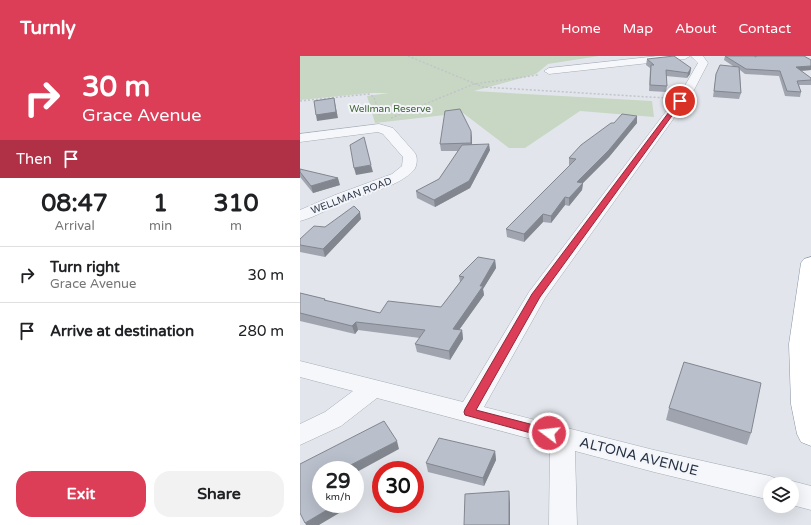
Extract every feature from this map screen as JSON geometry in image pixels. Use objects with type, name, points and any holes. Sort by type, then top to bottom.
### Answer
[{"type":"highway","points":[[811,263],[801,344],[805,404],[811,434]]},
{"type":"street","points":[[549,71],[685,56]]},
{"type":"street","points":[[469,412],[536,296],[681,100],[703,63],[701,59],[696,56]]},
{"type":"street","name":"WELLMAN ROAD","points":[[300,138],[378,125],[388,131],[410,156],[409,167],[397,177],[340,198],[300,216]]},
{"type":"street","name":"ALTONA AVENUE","points":[[300,369],[654,461],[763,486]]},
{"type":"street","points":[[300,435],[334,419],[374,388]]},
{"type":"street","points":[[562,437],[563,525]]},
{"type":"street","points":[[799,495],[811,498]]},
{"type":"path","points":[[408,56],[483,87],[681,100]]},
{"type":"path","points":[[300,101],[370,94],[374,97],[378,125],[474,84],[545,74],[549,71]]},
{"type":"green space","name":"Wellman Reserve","points":[[300,56],[599,56],[548,64],[536,74],[474,91],[652,101],[654,117],[580,111],[525,148],[509,148],[463,113],[375,123],[367,96],[389,93],[370,93],[300,100]]},
{"type":"building","points":[[674,56],[691,68],[688,73],[666,70],[667,86],[650,85],[651,65],[654,65],[647,59]]},
{"type":"building","points":[[725,56],[804,56],[811,60],[811,66],[796,67],[811,78],[811,80],[797,81],[801,92],[787,91],[780,71],[746,69]]},
{"type":"building","points":[[720,65],[739,67],[741,93],[714,91],[716,74]]},
{"type":"building","points":[[334,98],[336,112],[316,115],[314,101]]},
{"type":"building","points":[[460,109],[471,131],[471,143],[440,144],[445,111]]},
{"type":"building","points":[[622,114],[637,116],[609,150],[577,182],[583,183],[569,198],[565,197],[551,216],[543,214],[524,234],[506,229],[576,159],[569,158],[581,145],[611,123],[614,123]]},
{"type":"building","points":[[364,137],[371,165],[354,168],[350,145]]},
{"type":"building","points":[[489,144],[469,181],[434,200],[416,191],[439,179],[462,145]]},
{"type":"building","points":[[300,169],[338,178],[311,186],[300,172]]},
{"type":"building","points":[[354,206],[360,212],[323,249],[300,245],[300,239],[314,226],[325,227]]},
{"type":"building","points":[[478,257],[495,260],[480,286],[483,286],[453,329],[462,330],[449,351],[415,344],[425,330],[356,322],[352,326],[300,313],[300,293],[380,313],[388,301],[441,307],[464,277],[459,276]]},
{"type":"building","points":[[684,362],[761,383],[751,433],[669,408]]},
{"type":"building","points":[[384,421],[397,441],[358,461],[312,461],[312,513],[322,513],[305,523],[300,513],[300,464]]},
{"type":"building","points":[[439,438],[495,451],[483,478],[426,463]]},
{"type":"building","points":[[509,491],[509,525],[464,525],[465,494]]},
{"type":"route","points":[[549,433],[469,412],[536,296],[680,101]]}]
